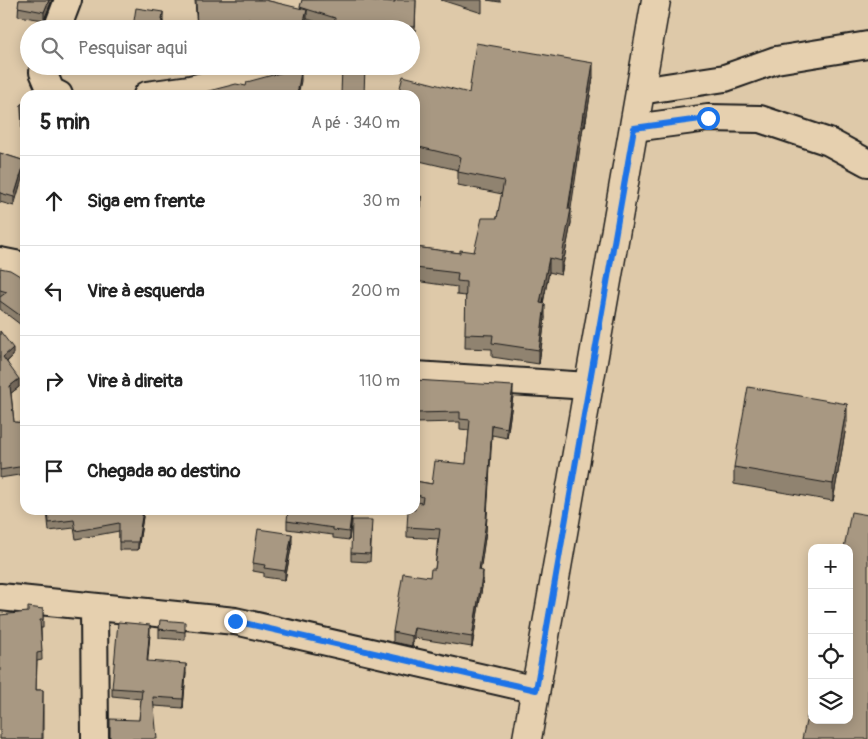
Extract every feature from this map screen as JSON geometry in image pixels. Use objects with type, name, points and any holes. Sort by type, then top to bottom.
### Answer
[{"type":"main road","points":[[527,739],[656,0]]},
{"type":"street","points":[[60,20],[68,0]]},
{"type":"street","points":[[640,91],[725,78],[776,60],[868,45]]},
{"type":"street","points":[[44,75],[51,90]]},
{"type":"street","points":[[183,90],[251,75]]},
{"type":"street","points":[[634,128],[708,118],[760,119],[829,142],[868,163]]},
{"type":"street","points":[[0,261],[20,265]]},
{"type":"street","points":[[420,375],[589,386]]},
{"type":"street","points":[[0,597],[235,621],[536,690]]},
{"type":"street","points":[[94,607],[95,739]]},
{"type":"building","points":[[19,0],[49,0],[44,12],[18,7]]},
{"type":"building","points":[[196,0],[265,0],[307,10],[304,20],[197,20]]},
{"type":"building","points":[[302,0],[395,2],[395,0],[416,0],[415,20],[335,20],[335,18],[300,7]]},
{"type":"building","points":[[136,8],[163,12],[162,20],[134,20]]},
{"type":"building","points":[[476,43],[593,63],[585,113],[583,113],[568,209],[571,209],[561,261],[549,258],[540,303],[545,304],[539,350],[492,343],[493,335],[465,334],[466,282],[457,281],[458,273],[420,269],[420,248],[460,253],[460,250],[474,252],[482,218],[497,218],[504,181],[458,172],[461,157],[420,147],[420,90],[399,90],[403,76],[469,93]]},
{"type":"building","points":[[273,75],[300,75],[298,90],[213,90],[236,84],[246,86],[247,82]]},
{"type":"building","points":[[342,75],[365,75],[364,90],[341,90]]},
{"type":"building","points":[[0,153],[20,159],[20,177],[14,197],[0,193]]},
{"type":"building","points":[[0,268],[10,270],[20,276],[20,315],[0,301],[0,297],[7,292],[0,290]]},
{"type":"building","points":[[0,331],[13,348],[3,357],[19,379],[10,386],[14,422],[20,423],[20,467],[0,470]]},
{"type":"building","points":[[420,380],[513,386],[507,428],[492,425],[486,521],[479,570],[483,571],[472,637],[414,628],[412,636],[393,632],[403,573],[430,577],[431,569],[435,569],[440,529],[407,527],[408,515],[420,515],[420,503],[422,503],[423,497],[420,496],[420,482],[432,484],[435,461],[466,464],[470,420],[460,419],[460,412],[420,413]]},
{"type":"building","points":[[748,387],[847,404],[833,484],[734,467]]},
{"type":"building","points":[[851,512],[868,515],[868,739],[802,739],[808,713],[808,724],[853,724],[853,544],[845,544]]},
{"type":"building","points":[[48,515],[142,515],[138,542],[119,542],[119,523],[76,531],[74,520],[49,523]]},
{"type":"building","points":[[288,515],[351,515],[349,532],[287,521]]},
{"type":"building","points":[[352,520],[372,520],[370,554],[351,553]]},
{"type":"building","points":[[258,529],[292,534],[285,571],[264,568],[265,565],[253,563]]},
{"type":"building","points":[[28,607],[43,609],[43,620],[40,620],[42,652],[37,653],[36,690],[43,690],[42,739],[0,739],[0,615],[28,612]]},
{"type":"building","points":[[160,620],[185,622],[185,632],[159,629]]},
{"type":"building","points":[[118,622],[150,625],[147,661],[186,664],[183,699],[153,697],[157,739],[110,739],[110,719],[139,720],[142,690],[112,688]]},
{"type":"route","points":[[235,621],[536,690],[634,128],[708,118]]}]
